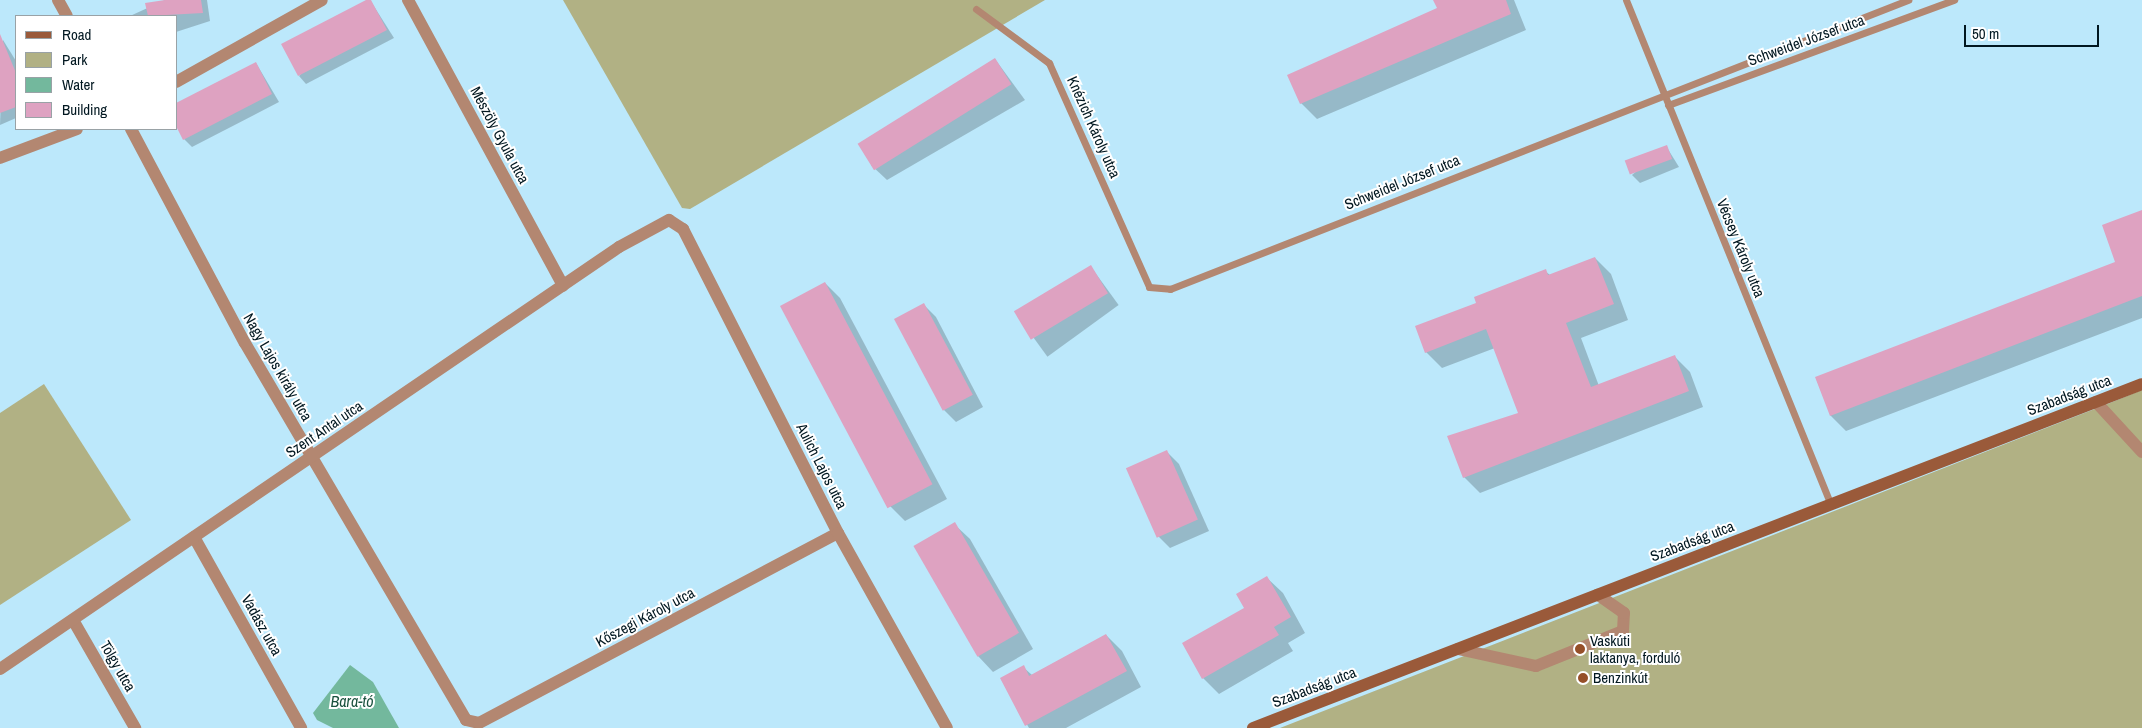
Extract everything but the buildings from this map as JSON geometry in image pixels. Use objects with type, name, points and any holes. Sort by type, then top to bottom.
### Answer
[{"type":"main road","name":"Szabadság utca","points":[[1252,728],[2142,384]]},
{"type":"street","points":[[58,0],[66,15]]},
{"type":"street","points":[[178,81],[322,0]]},
{"type":"street","name":"Mészöly Gyula utca","points":[[408,0],[563,286]]},
{"type":"street","points":[[0,158],[74,130]]},
{"type":"street","name":"Nagy Lajos király utca","points":[[132,130],[244,343],[466,720]]},
{"type":"street","name":"Szent Antal utca","points":[[0,669],[563,286],[669,220]]},
{"type":"street","name":"Aulich Lajos utca","points":[[669,220],[683,229],[838,533],[947,728]]},
{"type":"street","points":[[2096,402],[2142,452]]},
{"type":"street","name":"Kőszegi Károly utca","points":[[466,720],[480,724],[838,533]]},
{"type":"street","name":"Vadász utca","points":[[194,537],[301,728]]},
{"type":"street","points":[[1458,649],[1536,666],[1623,631],[1624,613],[1598,595]]},
{"type":"street","name":"Tölgy utca","points":[[72,620],[135,728]]},
{"type":"lane","name":"Vécsey Károly utca","points":[[1626,0],[1830,505]]},
{"type":"lane","name":"Schweidel József utca","points":[[1149,287],[1170,289],[1663,93],[1908,0]]},
{"type":"lane","name":"Schweidel József utca","points":[[1668,105],[1954,0]]},
{"type":"lane","name":"Knézich Károly utca","points":[[976,9],[1049,63],[1149,287]]},
{"type":"green space","points":[[563,0],[1045,0],[690,209],[682,208]]},
{"type":"green space","points":[[44,384],[131,520],[0,605],[0,413]]},
{"type":"green space","points":[[2142,390],[2142,728],[1280,728],[2110,403]]},
{"type":"water","name":"Bara-tó","points":[[350,665],[373,682],[399,728],[333,728],[317,720],[313,713]]},
{"type":"place","name":"Vaskúti laktanya, forduló","points":[[1580,649]]},
{"type":"place","name":"Benzinkút","points":[[1583,678]]}]
